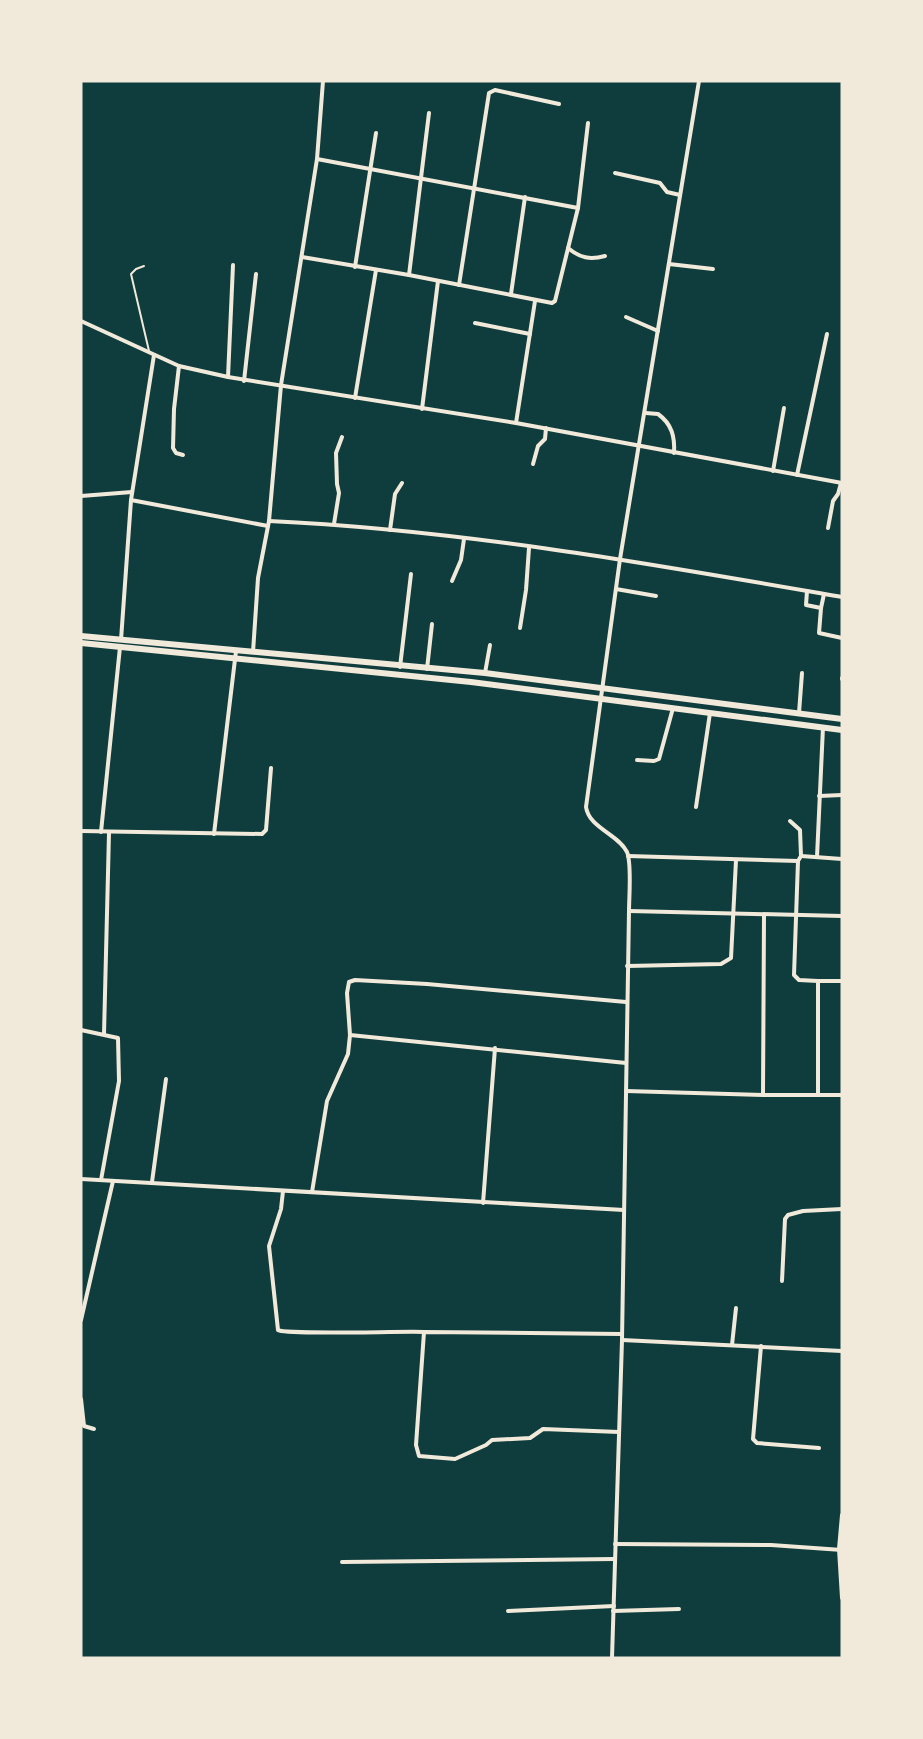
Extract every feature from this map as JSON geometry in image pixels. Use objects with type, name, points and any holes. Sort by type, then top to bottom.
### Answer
[{"type":"main road","points":[[81,636],[121,644]]},
{"type":"main road","points":[[81,642],[485,673],[842,719]]},
{"type":"main road","points":[[252,656],[472,682],[842,730]]},
{"type":"street","points":[[252,656],[258,578],[269,521],[281,385],[316,159],[323,81]]},
{"type":"street","points":[[612,1658],[622,1340],[626,1090],[623,1063],[628,966],[628,856],[620,843],[586,812],[586,798],[620,559],[646,413],[699,81]]},
{"type":"street","points":[[459,285],[489,94],[495,90],[559,104]]},
{"type":"street","points":[[409,274],[423,177],[429,113]]},
{"type":"street","points":[[302,257],[409,274],[550,303],[555,300],[578,208],[588,123]]},
{"type":"street","points":[[356,267],[376,134]]},
{"type":"street","points":[[316,159],[423,177],[578,208]]},
{"type":"street","points":[[615,172],[660,183],[667,192],[680,195]]},
{"type":"street","points":[[511,294],[525,197]]},
{"type":"street","points":[[568,248],[581,257],[592,259],[605,256]]},
{"type":"street","points":[[669,264],[713,269]]},
{"type":"street","points":[[228,378],[233,265]]},
{"type":"street","points":[[355,398],[376,270]]},
{"type":"street","points":[[244,380],[256,274]]},
{"type":"street","points":[[422,409],[438,281]]},
{"type":"street","points":[[516,423],[535,301]]},
{"type":"street","points":[[626,318],[658,331]]},
{"type":"street","points":[[81,321],[179,366],[228,378],[546,428],[841,483],[838,494],[833,501],[828,528]]},
{"type":"street","points":[[475,323],[530,334]]},
{"type":"street","points":[[797,475],[827,334]]},
{"type":"street","points":[[101,832],[121,644],[132,492],[154,354]]},
{"type":"street","points":[[179,366],[174,409],[173,448],[176,453],[183,455]]},
{"type":"street","points":[[774,471],[784,408]]},
{"type":"street","points":[[646,413],[658,414],[667,422],[675,439],[674,453]]},
{"type":"street","points":[[533,464],[538,446],[545,438],[546,428]]},
{"type":"street","points":[[334,524],[340,493],[337,484],[336,453],[342,436]]},
{"type":"street","points":[[390,530],[396,489],[402,483]]},
{"type":"street","points":[[81,496],[132,492]]},
{"type":"street","points":[[132,500],[268,526]]},
{"type":"street","points":[[269,521],[334,524],[390,530],[620,559],[842,597]]},
{"type":"street","points":[[452,580],[461,560],[464,539]]},
{"type":"street","points":[[520,628],[526,590],[529,548]]},
{"type":"street","points":[[400,667],[411,574]]},
{"type":"street","points":[[616,589],[656,596]]},
{"type":"street","points":[[807,591],[806,605],[821,608]]},
{"type":"street","points":[[824,594],[819,633],[842,638]]},
{"type":"street","points":[[427,669],[432,624]]},
{"type":"street","points":[[485,673],[490,645]]},
{"type":"street","points":[[214,834],[236,655]]},
{"type":"street","points":[[798,714],[802,673]]},
{"type":"street","points":[[637,760],[654,761],[659,759],[673,708]]},
{"type":"street","points":[[696,807],[710,713]]},
{"type":"street","points":[[817,857],[818,796],[823,728]]},
{"type":"street","points":[[81,831],[214,834],[265,832],[271,768]]},
{"type":"street","points":[[818,796],[842,796]]},
{"type":"street","points":[[790,821],[800,830],[801,856],[798,861],[794,975],[799,980],[842,981]]},
{"type":"street","points":[[104,1034],[109,833]]},
{"type":"street","points":[[628,856],[798,861]]},
{"type":"street","points":[[801,856],[842,859]]},
{"type":"street","points":[[628,966],[721,964],[728,962],[731,958],[736,860]]},
{"type":"street","points":[[629,911],[842,916]]},
{"type":"street","points":[[763,1095],[764,915]]},
{"type":"street","points":[[312,1192],[327,1102],[345,1063],[350,1035],[347,985],[349,982],[355,980],[427,984],[626,1002]]},
{"type":"street","points":[[818,981],[818,1095]]},
{"type":"street","points":[[81,1030],[118,1038],[120,1069],[101,1180]]},
{"type":"street","points":[[350,1035],[495,1048],[623,1063]]},
{"type":"street","points":[[483,1203],[495,1048]]},
{"type":"street","points":[[152,1182],[166,1079]]},
{"type":"street","points":[[626,1090],[763,1095],[842,1095]]},
{"type":"street","points":[[81,1179],[624,1210]]},
{"type":"street","points":[[81,1320],[113,1181]]},
{"type":"street","points":[[283,1192],[282,1209],[270,1246],[278,1330],[292,1333],[356,1331],[622,1334]]},
{"type":"street","points":[[782,1281],[786,1219],[788,1215],[803,1211],[842,1209]]},
{"type":"street","points":[[732,1345],[736,1308]]},
{"type":"street","points":[[424,1332],[416,1446],[419,1456],[455,1459],[486,1445],[492,1440],[530,1438],[543,1429],[619,1432]]},
{"type":"street","points":[[622,1340],[842,1351]]},
{"type":"street","points":[[761,1346],[753,1439],[757,1443],[819,1448]]},
{"type":"street","points":[[81,1399],[84,1426],[94,1429]]},
{"type":"street","points":[[842,1515],[840,1550],[842,1598]]},
{"type":"street","points":[[616,1544],[771,1545],[840,1550]]},
{"type":"street","points":[[342,1562],[615,1559]]},
{"type":"street","points":[[508,1611],[613,1608],[679,1609]]},
{"type":"lane","points":[[144,266],[136,269],[131,274],[149,351]]}]
